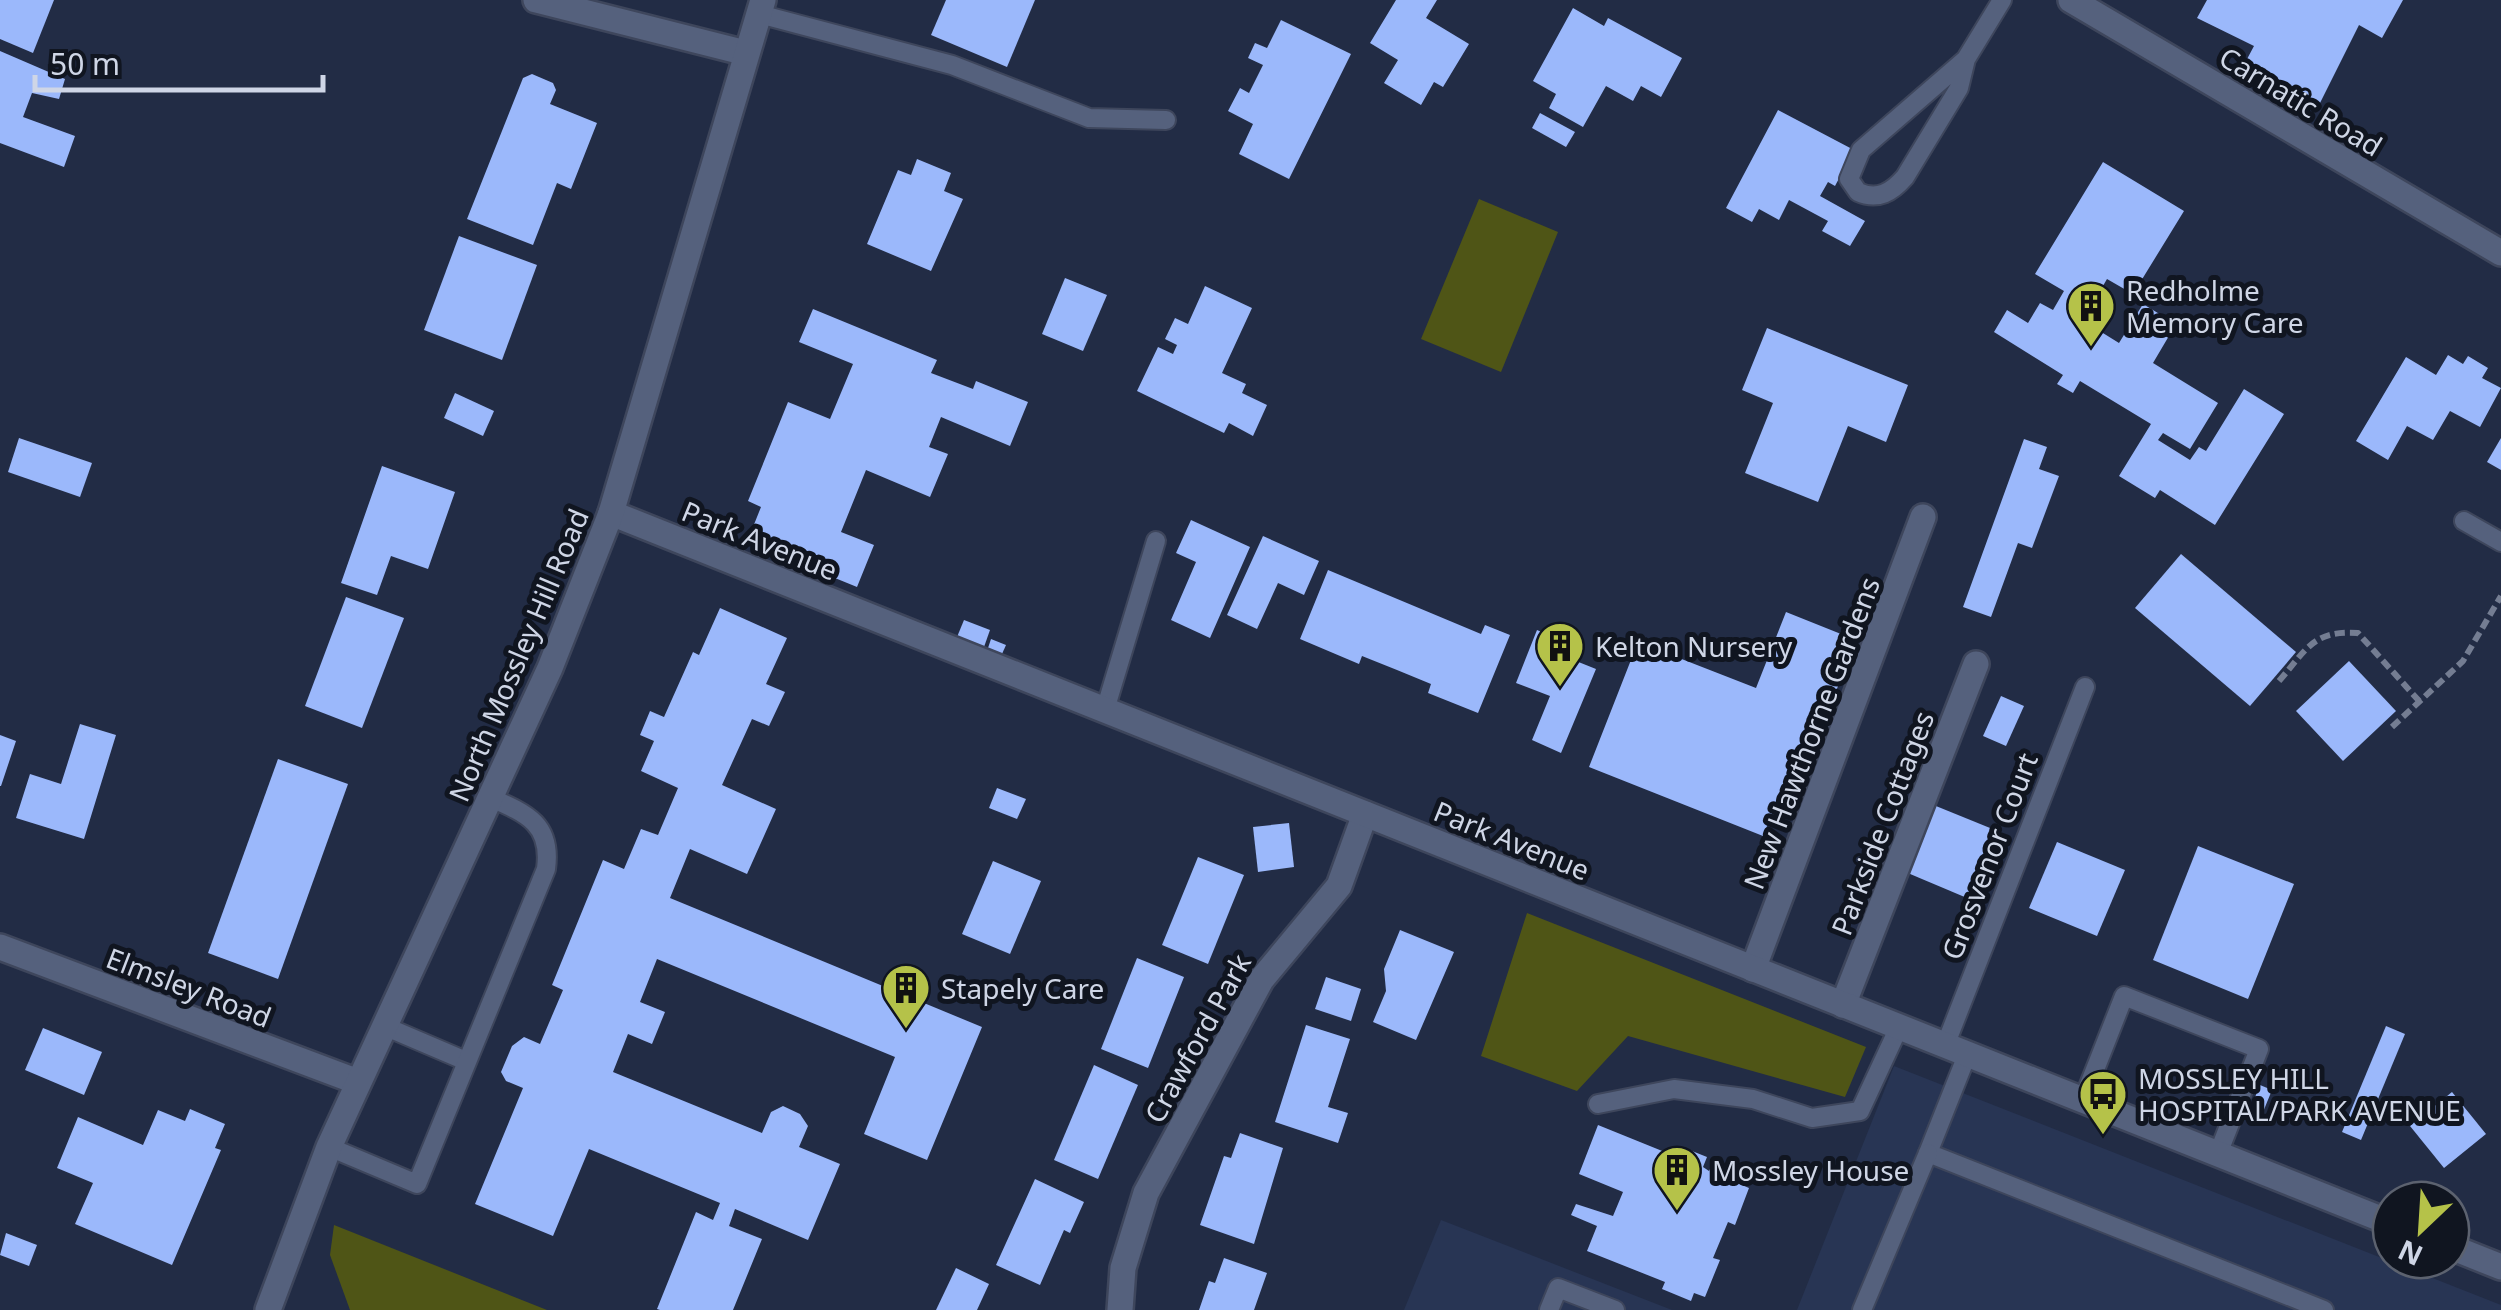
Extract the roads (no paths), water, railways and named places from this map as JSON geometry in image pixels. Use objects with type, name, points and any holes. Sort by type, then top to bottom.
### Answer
[{"type":"street","points":[[536,0],[601,8],[746,54]]},
{"type":"street","name":"Carnatic Road","points":[[2071,0],[2501,253]]},
{"type":"street","name":"North Mossley Hill Road","points":[[268,1310],[329,1147],[550,668],[612,513],[760,7]]},
{"type":"street","name":"Park Avenue","points":[[612,513],[2371,1216]]},
{"type":"street","name":"New Hawthorne Gardens","points":[[1754,969],[1923,517]]},
{"type":"street","name":"Parkside Cottages","points":[[1843,1005],[1976,664]]},
{"type":"street","name":"Crawford Park","points":[[1120,1310],[1122,1268],[1146,1193],[1261,980],[1339,886],[1364,814]]},
{"type":"street","name":"Elmsley Road","points":[[0,947],[358,1082]]},
{"type":"street","points":[[2471,1255],[2501,1267]]},
{"type":"lane","points":[[1966,58],[1960,88],[1906,176],[1880,196],[1858,192],[1849,179],[1862,150],[1966,58],[2002,0]]},
{"type":"lane","points":[[760,7],[952,65],[1088,118],[1166,120]]},
{"type":"lane","points":[[2464,521],[2501,542]]},
{"type":"lane","points":[[1104,710],[1156,541]]},
{"type":"lane","name":"Grosvenor Court","points":[[1862,1310],[1928,1153],[1956,1050],[2085,687]]},
{"type":"lane","points":[[329,1147],[417,1184],[546,868],[549,846],[537,824],[491,798]]},
{"type":"lane","points":[[2082,1100],[2124,996],[2258,1049],[2218,1154]]},
{"type":"lane","points":[[384,1026],[466,1061]]},
{"type":"lane","points":[[1598,1104],[1674,1089],[1753,1099],[1812,1118],[1860,1112],[1899,1027]]},
{"type":"lane","points":[[1928,1153],[2324,1310]]},
{"type":"lane","points":[[1549,1310],[1558,1288],[1615,1310]]},
{"type":"place","name":"Redholme Memory Care","points":[[2091,348]]},
{"type":"place","name":"Kelton Nursery","points":[[1560,688]]},
{"type":"place","name":"Stapely Care","points":[[906,1030]]},
{"type":"place","name":"MOSSLEY HILL HOSPITAL/PARK AVENUE","points":[[2103,1136]]},
{"type":"place","name":"Mossley House","points":[[1677,1212]]}]
